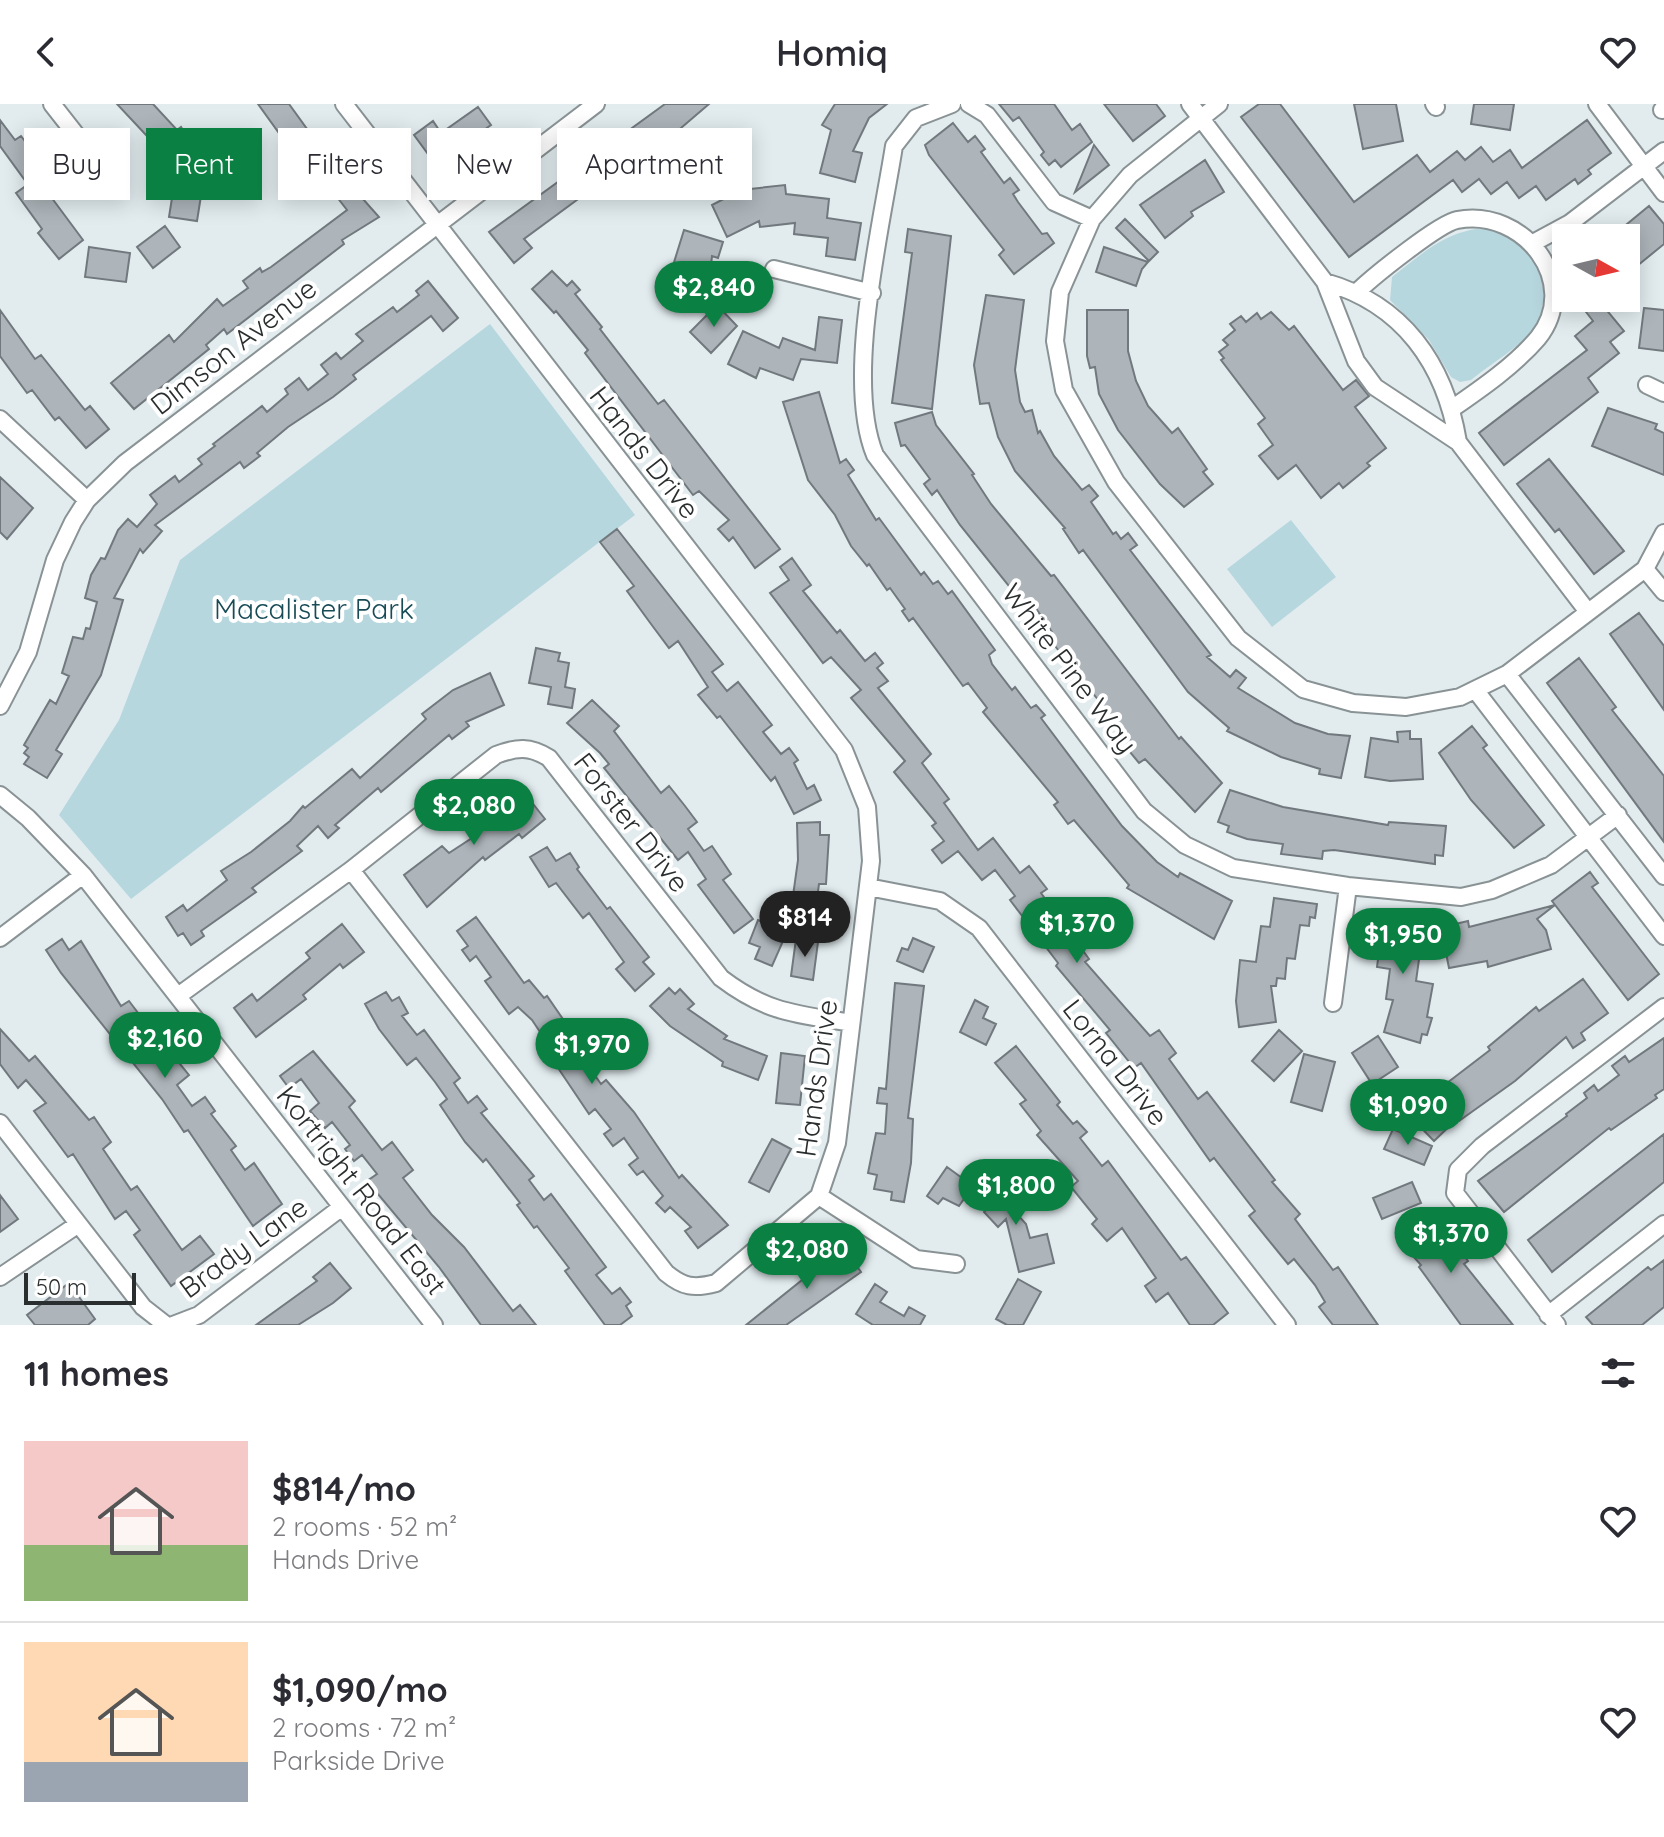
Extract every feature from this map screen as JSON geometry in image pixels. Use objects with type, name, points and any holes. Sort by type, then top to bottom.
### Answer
[{"type":"street","points":[[52,104],[71,128]]},
{"type":"street","name":"Hands Drive","points":[[344,104],[844,750],[867,807],[871,847],[837,1143],[819,1196],[716,1283],[699,1287],[678,1282],[666,1273],[351,870]]},
{"type":"street","name":"Dimson Avenue","points":[[0,706],[32,642],[55,560],[87,500],[125,463],[596,104]]},
{"type":"street","name":"White Pine Way","points":[[952,104],[916,118],[894,146],[861,382],[865,430],[875,455],[1144,811],[1185,845],[1233,868],[1348,886],[1461,897],[1522,879],[1588,839],[1618,815]]},
{"type":"street","points":[[969,104],[987,115],[1054,202],[1092,219]]},
{"type":"street","points":[[1219,104],[1195,111],[1130,175],[1092,219],[1060,292],[1055,341],[1064,390],[1116,482],[1238,638],[1303,689],[1353,703],[1406,707],[1476,691],[1507,674],[1645,569],[1664,533]]},
{"type":"street","points":[[1597,104],[1646,165],[1664,193]]},
{"type":"street","points":[[1195,111],[1325,282],[1356,361],[1375,387],[1458,442],[1588,612]]},
{"type":"street","points":[[1533,243],[1570,223],[1664,151]]},
{"type":"street","points":[[1358,291],[1379,272],[1455,220],[1492,218],[1515,228],[1533,243],[1551,286],[1549,312],[1539,336],[1485,386],[1453,408]]},
{"type":"street","points":[[774,269],[872,293]]},
{"type":"street","points":[[1325,282],[1358,291],[1405,325],[1428,356],[1453,408],[1458,442]]},
{"type":"street","points":[[1647,385],[1664,393]]},
{"type":"street","points":[[0,419],[87,500]]},
{"type":"street","points":[[1645,569],[1664,592]]},
{"type":"street","points":[[1507,674],[1664,876]]},
{"type":"street","points":[[1476,691],[1664,936]]},
{"type":"street","name":"Forster Drive","points":[[178,996],[351,870],[496,755],[515,748],[534,749],[549,758],[721,978],[750,1000],[782,1012],[851,1023]]},
{"type":"street","name":"Kortright Road East","points":[[0,795],[28,818],[83,875],[434,1325]]},
{"type":"street","points":[[0,938],[83,875]]},
{"type":"street","points":[[1333,1003],[1348,886]]},
{"type":"street","name":"Lorna Drive","points":[[868,887],[940,901],[979,928],[1281,1323]]},
{"type":"street","points":[[1664,1007],[1482,1146],[1458,1170],[1455,1193],[1553,1320],[1664,1224]]},
{"type":"street","name":"Brady Lane","points":[[0,1123],[143,1307],[166,1325]]},
{"type":"street","points":[[819,1196],[916,1259],[956,1264]]},
{"type":"street","name":"Brady Lane","points":[[173,1325],[199,1315],[342,1207]]},
{"type":"street","points":[[0,1277],[77,1225]]},
{"type":"green space","points":[[1486,228],[1514,240],[1529,252],[1542,282],[1543,304],[1530,334],[1471,380],[1460,382],[1451,377],[1429,340],[1390,300],[1392,277],[1447,238]]},
{"type":"green space","name":"Macalister Park","points":[[490,324],[635,515],[131,899],[59,815],[119,720],[180,560]]},
{"type":"green space","points":[[1291,520],[1336,577],[1272,627],[1227,569]]},
{"type":"building","points":[[117,104],[153,104],[175,128],[146,128],[146,135]]},
{"type":"building","points":[[258,104],[289,104],[306,128],[278,128],[278,132]]},
{"type":"building","points":[[665,104],[709,104],[681,128],[632,128]]},
{"type":"building","points":[[835,104],[887,104],[869,118],[853,151],[862,153],[855,182],[820,173],[831,130],[822,125]]},
{"type":"building","points":[[999,104],[1054,104],[1072,130],[1080,124],[1092,142],[1061,167],[1055,160],[1049,165],[1041,155],[1044,152],[1019,117],[1013,121]]},
{"type":"building","points":[[1104,104],[1156,104],[1165,116],[1133,141]]},
{"type":"building","points":[[1259,104],[1280,104],[1354,202],[1417,155],[1430,172],[1457,151],[1465,160],[1481,147],[1493,162],[1510,150],[1522,168],[1587,120],[1611,153],[1588,170],[1591,174],[1578,184],[1575,179],[1546,200],[1536,186],[1519,198],[1507,182],[1491,194],[1479,179],[1462,192],[1453,180],[1349,257],[1241,117]]},
{"type":"building","points":[[1354,104],[1396,104],[1403,141],[1363,149]]},
{"type":"building","points":[[1474,104],[1514,104],[1510,130],[1471,124]]},
{"type":"building","points":[[478,107],[491,125],[487,128],[448,128]]},
{"type":"building","points":[[0,120],[15,140],[21,136],[24,140],[24,179],[0,146]]},
{"type":"building","points":[[433,121],[438,128],[427,128],[427,153],[414,135]]},
{"type":"building","points":[[953,123],[968,142],[975,136],[985,149],[981,152],[1004,183],[1010,178],[1019,190],[1013,194],[1018,202],[1042,234],[1047,233],[1054,243],[1014,274],[999,255],[1004,250],[929,155],[925,145]]},
{"type":"building","points":[[1094,145],[1109,165],[1075,192]]},
{"type":"building","points":[[1205,160],[1224,192],[1191,212],[1193,216],[1165,238],[1140,205]]},
{"type":"building","points":[[557,183],[557,200],[577,200],[524,239],[532,248],[514,263],[489,232],[533,200],[541,200],[541,194]]},
{"type":"building","points":[[785,185],[786,194],[829,199],[827,218],[861,223],[855,260],[826,256],[828,238],[794,234],[795,223],[760,227],[759,221],[727,237],[712,205],[722,200],[752,200],[752,189]]},
{"type":"building","points":[[24,187],[24,200],[53,200],[83,240],[59,259],[38,233],[42,229],[16,193]]},
{"type":"building","points":[[172,200],[200,200],[197,221],[169,217]]},
{"type":"building","points":[[339,200],[364,200],[379,217],[342,240],[344,244],[227,334],[224,329],[206,345],[209,349],[134,409],[111,383],[169,335],[174,342],[217,299],[223,306],[248,288],[243,281],[260,268],[262,272],[271,267],[347,210]]},
{"type":"building","points":[[1649,206],[1664,224],[1664,244],[1640,264],[1640,224],[1627,224]]},
{"type":"building","points":[[1125,219],[1158,252],[1149,261],[1116,228]]},
{"type":"building","points":[[165,226],[180,247],[153,268],[137,247]]},
{"type":"building","points":[[908,229],[951,236],[932,409],[892,403],[912,253],[905,252]]},
{"type":"building","points":[[684,230],[723,242],[718,258],[712,256],[707,304],[664,301],[667,271],[671,272]]},
{"type":"building","points":[[89,247],[130,253],[126,282],[85,277]]},
{"type":"building","points":[[1104,247],[1148,262],[1136,286],[1096,272]]},
{"type":"building","points":[[552,271],[567,286],[572,281],[580,290],[575,294],[602,327],[600,329],[658,404],[664,400],[780,549],[755,568],[733,537],[729,541],[718,529],[729,520],[699,491],[693,495],[585,353],[588,350],[556,311],[554,313],[532,289]]},
{"type":"building","points":[[428,281],[458,318],[443,331],[431,316],[353,375],[356,379],[333,397],[288,427],[257,453],[260,456],[244,468],[240,462],[155,525],[162,531],[143,553],[140,549],[114,598],[123,600],[101,675],[56,750],[62,754],[47,778],[24,764],[29,757],[24,753],[28,748],[24,745],[50,700],[56,704],[69,676],[62,673],[73,637],[83,639],[86,628],[90,629],[97,602],[85,598],[91,575],[101,558],[105,559],[118,530],[128,519],[137,527],[157,504],[150,495],[175,476],[179,482],[202,464],[198,459],[215,446],[213,444],[262,406],[267,412],[288,394],[285,389],[299,378],[308,390],[328,374],[321,365],[336,353],[341,359],[363,341],[356,334],[393,307],[397,312],[419,295],[416,291]]},
{"type":"building","points":[[986,295],[1024,300],[1015,370],[1020,402],[1025,412],[1032,410],[1038,433],[1040,431],[1054,456],[1082,490],[1089,485],[1098,496],[1091,502],[1113,534],[1116,532],[1121,539],[1128,533],[1137,545],[1130,550],[1211,655],[1207,657],[1230,677],[1236,670],[1246,678],[1238,688],[1295,723],[1328,734],[1350,736],[1341,778],[1319,774],[1320,769],[1281,757],[1227,731],[1229,728],[1188,692],[1083,550],[1079,553],[1065,528],[1015,471],[998,437],[989,403],[980,404],[974,365]]},
{"type":"building","points":[[717,305],[737,326],[711,353],[690,332]]},
{"type":"building","points":[[1644,308],[1664,310],[1664,351],[1639,348]]},
{"type":"building","points":[[0,310],[35,359],[41,355],[85,410],[90,406],[109,429],[86,448],[59,417],[55,420],[32,390],[27,393],[0,356]]},
{"type":"building","points":[[1087,310],[1128,310],[1128,351],[1136,381],[1148,406],[1172,433],[1178,428],[1207,469],[1203,472],[1213,484],[1184,507],[1160,484],[1118,430],[1099,394],[1095,367],[1090,368],[1087,356]]},
{"type":"building","points":[[1271,312],[1289,330],[1294,326],[1343,390],[1356,380],[1369,396],[1355,407],[1386,448],[1343,488],[1339,483],[1321,498],[1296,465],[1278,479],[1259,456],[1273,445],[1258,424],[1265,418],[1221,360],[1224,358],[1219,352],[1228,345],[1223,340],[1235,330],[1230,324],[1241,316],[1246,322],[1257,313],[1261,319]]},
{"type":"building","points":[[1586,312],[1608,312],[1624,331],[1610,342],[1619,353],[1588,378],[1598,392],[1504,465],[1479,433],[1587,350],[1575,336],[1593,321]]},
{"type":"building","points":[[819,317],[842,320],[837,363],[801,359],[793,380],[760,368],[756,378],[728,364],[743,331],[779,348],[783,338],[815,350]]},
{"type":"building","points":[[819,392],[840,463],[846,459],[854,470],[848,475],[876,520],[879,518],[921,575],[924,572],[933,584],[938,581],[948,594],[952,591],[995,650],[989,655],[992,664],[1012,690],[1015,687],[1031,708],[1036,705],[1045,715],[1041,718],[1122,826],[1157,862],[1178,877],[1180,873],[1232,901],[1214,939],[1127,888],[1129,885],[1074,820],[1068,824],[1054,805],[1058,802],[983,712],[987,708],[968,683],[963,686],[913,618],[909,621],[902,611],[905,609],[890,588],[887,590],[869,564],[867,566],[851,546],[835,515],[808,480],[783,402]]},
{"type":"building","points":[[1608,408],[1657,424],[1655,429],[1664,433],[1664,475],[1592,446]]},
{"type":"building","points":[[932,412],[936,425],[974,474],[991,504],[1051,576],[1054,575],[1179,739],[1181,737],[1222,783],[1195,812],[1145,759],[1139,763],[1125,746],[1131,741],[1047,636],[1052,632],[1035,607],[1029,611],[960,525],[937,490],[932,495],[924,484],[930,479],[905,445],[901,446],[895,423]]},
{"type":"building","points":[[1549,459],[1624,551],[1594,574],[1559,529],[1555,532],[1517,484]]},
{"type":"building","points":[[0,477],[33,508],[7,539],[0,532]]},
{"type":"building","points":[[617,529],[723,664],[712,672],[727,691],[738,682],[772,725],[763,732],[781,754],[789,748],[798,760],[794,763],[807,789],[814,785],[821,800],[794,814],[775,777],[771,781],[720,716],[717,718],[698,695],[708,687],[678,641],[669,648],[651,624],[627,591],[634,586],[600,542]]},
{"type":"building","points":[[792,558],[811,585],[803,591],[837,633],[840,630],[865,661],[875,653],[883,663],[877,668],[888,681],[878,688],[931,754],[922,763],[949,799],[944,803],[978,850],[993,838],[1020,873],[1029,866],[1047,889],[1041,893],[1089,959],[1085,962],[1150,1036],[1159,1030],[1176,1053],[1169,1059],[1198,1099],[1207,1092],[1275,1180],[1272,1182],[1300,1214],[1295,1219],[1333,1270],[1338,1267],[1378,1325],[1333,1325],[1319,1307],[1325,1302],[1315,1285],[1294,1259],[1288,1264],[1249,1216],[1255,1211],[1214,1158],[1210,1161],[1141,1063],[1134,1068],[1106,1033],[1110,1030],[1056,966],[1058,963],[1010,900],[1015,896],[995,870],[982,880],[958,851],[942,863],[932,850],[944,841],[932,826],[936,823],[894,772],[905,761],[851,698],[861,690],[831,657],[823,663],[770,593],[789,580],[780,567]]},
{"type":"building","points":[[1639,613],[1664,646],[1664,710],[1610,634]]},
{"type":"building","points":[[536,648],[560,653],[558,661],[569,663],[565,687],[575,689],[572,708],[548,704],[551,687],[529,683]]},
{"type":"building","points":[[1579,658],[1616,707],[1612,710],[1664,776],[1664,842],[1547,683]]},
{"type":"building","points":[[490,673],[504,705],[466,722],[469,726],[452,739],[449,735],[381,792],[378,788],[335,825],[339,828],[328,838],[318,826],[297,846],[302,851],[252,888],[256,892],[201,931],[204,936],[191,945],[183,933],[178,936],[166,917],[183,905],[187,911],[227,880],[221,871],[251,852],[290,821],[303,806],[305,808],[352,769],[360,778],[426,719],[422,714],[453,690]]},
{"type":"building","points":[[592,700],[619,726],[614,731],[661,793],[669,786],[697,822],[688,829],[704,851],[712,846],[731,874],[723,880],[753,919],[734,933],[698,885],[706,879],[688,852],[678,860],[604,768],[609,764],[567,723]]},
{"type":"building","points":[[1472,726],[1487,745],[1483,748],[1544,825],[1514,848],[1471,800],[1439,753]]},
{"type":"building","points":[[1410,731],[1410,739],[1421,739],[1423,779],[1390,781],[1365,777],[1371,738],[1398,742],[1397,732]]},
{"type":"building","points":[[1230,790],[1283,807],[1388,825],[1389,822],[1446,826],[1443,856],[1435,855],[1435,864],[1334,850],[1323,851],[1322,859],[1281,854],[1283,844],[1247,839],[1227,832],[1229,826],[1218,822]]},
{"type":"building","points":[[526,795],[545,819],[522,838],[519,834],[485,860],[483,857],[427,907],[404,875],[442,846],[449,853],[478,834],[470,824],[507,796],[514,805]]},
{"type":"building","points":[[820,822],[820,835],[829,835],[826,884],[819,884],[817,899],[793,896],[798,860],[797,823]]},
{"type":"building","points":[[547,847],[556,861],[570,853],[579,867],[577,869],[607,909],[610,907],[649,957],[643,962],[654,974],[635,991],[616,969],[624,962],[589,913],[583,918],[556,883],[549,887],[530,857]]},
{"type":"building","points":[[1590,872],[1598,883],[1592,887],[1659,974],[1628,1000],[1552,901]]},
{"type":"building","points":[[1274,898],[1317,904],[1315,918],[1310,917],[1309,926],[1300,925],[1295,959],[1287,958],[1285,979],[1277,978],[1276,986],[1271,986],[1276,1022],[1239,1027],[1236,1001],[1240,960],[1256,962],[1261,926],[1270,927]]},
{"type":"building","points":[[1555,905],[1537,919],[1546,930],[1551,949],[1488,967],[1487,961],[1449,968],[1443,938],[1453,936],[1451,925],[1468,921],[1469,927]]},
{"type":"building","points":[[1370,911],[1417,917],[1414,944],[1421,945],[1416,981],[1433,984],[1427,1017],[1432,1018],[1427,1035],[1422,1034],[1420,1043],[1384,1032],[1393,1000],[1386,999],[1390,969],[1377,967],[1381,936],[1376,935],[1378,927],[1368,926]]},
{"type":"building","points":[[476,917],[524,983],[529,980],[544,998],[547,996],[576,1038],[571,1041],[601,1084],[606,1080],[634,1112],[679,1178],[682,1175],[728,1225],[698,1248],[685,1231],[691,1227],[670,1207],[665,1212],[656,1203],[663,1196],[643,1171],[637,1175],[629,1165],[638,1158],[624,1138],[613,1146],[604,1134],[611,1129],[595,1109],[589,1114],[550,1056],[545,1059],[539,1050],[548,1044],[532,1020],[518,1007],[509,1014],[485,981],[491,977],[476,956],[470,961],[462,950],[468,946],[457,931]]},
{"type":"building","points":[[758,920],[787,932],[772,966],[755,959],[760,947],[749,943]]},
{"type":"building","points":[[342,924],[364,952],[343,968],[340,964],[303,995],[306,999],[256,1037],[234,1008],[252,994],[257,1001],[310,958],[306,953]]},
{"type":"building","points":[[913,938],[934,947],[923,972],[897,961],[902,948],[908,950]]},
{"type":"building","points":[[62,939],[69,950],[81,941],[121,1006],[129,1001],[154,1034],[148,1038],[168,1065],[176,1059],[189,1075],[177,1085],[192,1106],[205,1097],[215,1111],[211,1114],[236,1146],[231,1150],[245,1170],[254,1163],[282,1204],[253,1226],[188,1130],[184,1132],[162,1099],[61,973],[46,950]]},
{"type":"building","points":[[796,939],[818,942],[813,980],[791,976]]},
{"type":"building","points":[[1583,979],[1608,1013],[1581,1033],[1585,1040],[1573,1048],[1566,1037],[1515,1081],[1459,1121],[1457,1119],[1434,1141],[1405,1111],[1426,1092],[1430,1096],[1490,1050],[1488,1047],[1536,1007],[1539,1011]]},
{"type":"building","points":[[895,983],[924,986],[908,1118],[913,1119],[911,1163],[904,1202],[891,1200],[892,1192],[874,1189],[877,1175],[868,1173],[876,1133],[885,1134],[887,1104],[877,1103],[879,1088],[886,1089]]},
{"type":"building","points":[[669,988],[675,994],[680,989],[694,1004],[688,1009],[727,1036],[724,1039],[767,1056],[758,1080],[722,1066],[723,1062],[670,1026],[650,1006]]},
{"type":"building","points":[[386,992],[392,1001],[399,997],[408,1013],[402,1016],[417,1035],[424,1030],[460,1078],[454,1083],[468,1103],[477,1096],[487,1109],[481,1113],[534,1176],[529,1180],[544,1200],[551,1194],[606,1267],[596,1275],[612,1294],[620,1288],[631,1302],[626,1306],[632,1316],[620,1325],[605,1325],[565,1271],[569,1268],[517,1205],[520,1203],[486,1159],[483,1162],[465,1142],[440,1105],[447,1099],[435,1082],[416,1058],[407,1065],[379,1029],[365,1004]]},
{"type":"building","points":[[975,1000],[988,1007],[983,1018],[996,1024],[986,1045],[960,1032]]},
{"type":"building","points":[[0,1029],[29,1061],[35,1056],[89,1120],[94,1117],[111,1142],[103,1149],[131,1190],[137,1186],[182,1250],[200,1236],[214,1254],[171,1286],[134,1235],[140,1230],[126,1211],[115,1219],[73,1154],[68,1157],[34,1111],[46,1103],[26,1080],[18,1088],[0,1064]]},
{"type":"building","points":[[1279,1030],[1302,1051],[1274,1081],[1252,1061]]},
{"type":"building","points":[[1378,1036],[1398,1067],[1372,1084],[1352,1053]]},
{"type":"building","points":[[1664,1038],[1664,1089],[1655,1095],[1657,1098],[1611,1130],[1609,1128],[1504,1212],[1478,1181],[1567,1116],[1587,1098],[1584,1093],[1594,1085],[1598,1091],[1619,1075],[1612,1066],[1625,1056],[1629,1062]]},
{"type":"building","points":[[1016,1046],[1060,1102],[1057,1105],[1073,1124],[1077,1121],[1087,1132],[1080,1138],[1102,1166],[1108,1161],[1181,1260],[1186,1257],[1228,1313],[1213,1325],[1190,1325],[1168,1293],[1156,1302],[1145,1286],[1156,1278],[1122,1228],[1107,1241],[1092,1224],[1097,1219],[1071,1187],[1078,1181],[1037,1135],[1041,1131],[1020,1104],[1026,1100],[995,1063]]},
{"type":"building","points":[[313,1051],[355,1101],[349,1107],[382,1150],[392,1142],[413,1170],[403,1178],[432,1215],[464,1247],[513,1311],[520,1305],[536,1325],[481,1325],[439,1267],[367,1181],[377,1174],[362,1155],[354,1161],[345,1149],[350,1145],[332,1122],[325,1128],[310,1111],[319,1103],[301,1079],[289,1088],[280,1076]]},
{"type":"building","points":[[781,1053],[805,1056],[800,1105],[776,1103]]},
{"type":"building","points":[[1304,1054],[1335,1062],[1322,1111],[1291,1102]]},
{"type":"building","points":[[1393,1129],[1432,1146],[1424,1165],[1384,1149]]},
{"type":"building","points":[[1664,1134],[1664,1182],[1552,1272],[1528,1240]]},
{"type":"building","points":[[772,1139],[791,1149],[769,1192],[749,1182]]},
{"type":"building","points":[[947,1167],[973,1186],[959,1206],[943,1198],[938,1204],[927,1196]]},
{"type":"building","points":[[998,1175],[1017,1194],[1007,1203],[1026,1224],[1030,1238],[1047,1234],[1054,1263],[1019,1272],[1006,1219],[998,1227],[984,1212],[990,1206],[979,1194]]},
{"type":"building","points":[[1412,1182],[1421,1203],[1382,1219],[1373,1198]]},
{"type":"building","points":[[0,1195],[18,1219],[0,1232]]},
{"type":"building","points":[[1422,1213],[1449,1243],[1452,1241],[1468,1261],[1464,1264],[1513,1325],[1461,1325],[1419,1267],[1421,1265],[1396,1237]]},
{"type":"building","points":[[820,1251],[833,1269],[842,1262],[846,1267],[853,1261],[861,1272],[786,1325],[746,1325],[807,1276],[800,1266]]},
{"type":"building","points":[[1664,1260],[1664,1307],[1642,1325],[1593,1325],[1586,1317],[1648,1267],[1651,1270]]},
{"type":"building","points":[[330,1263],[351,1288],[298,1325],[256,1325],[317,1281],[313,1277]]},
{"type":"building","points":[[1018,1279],[1041,1292],[1023,1325],[1007,1325],[996,1319]]},
{"type":"building","points":[[69,1283],[95,1319],[88,1325],[35,1325],[27,1315]]},
{"type":"building","points":[[875,1284],[887,1292],[880,1302],[904,1316],[909,1307],[925,1316],[920,1325],[873,1325],[856,1314]]}]
